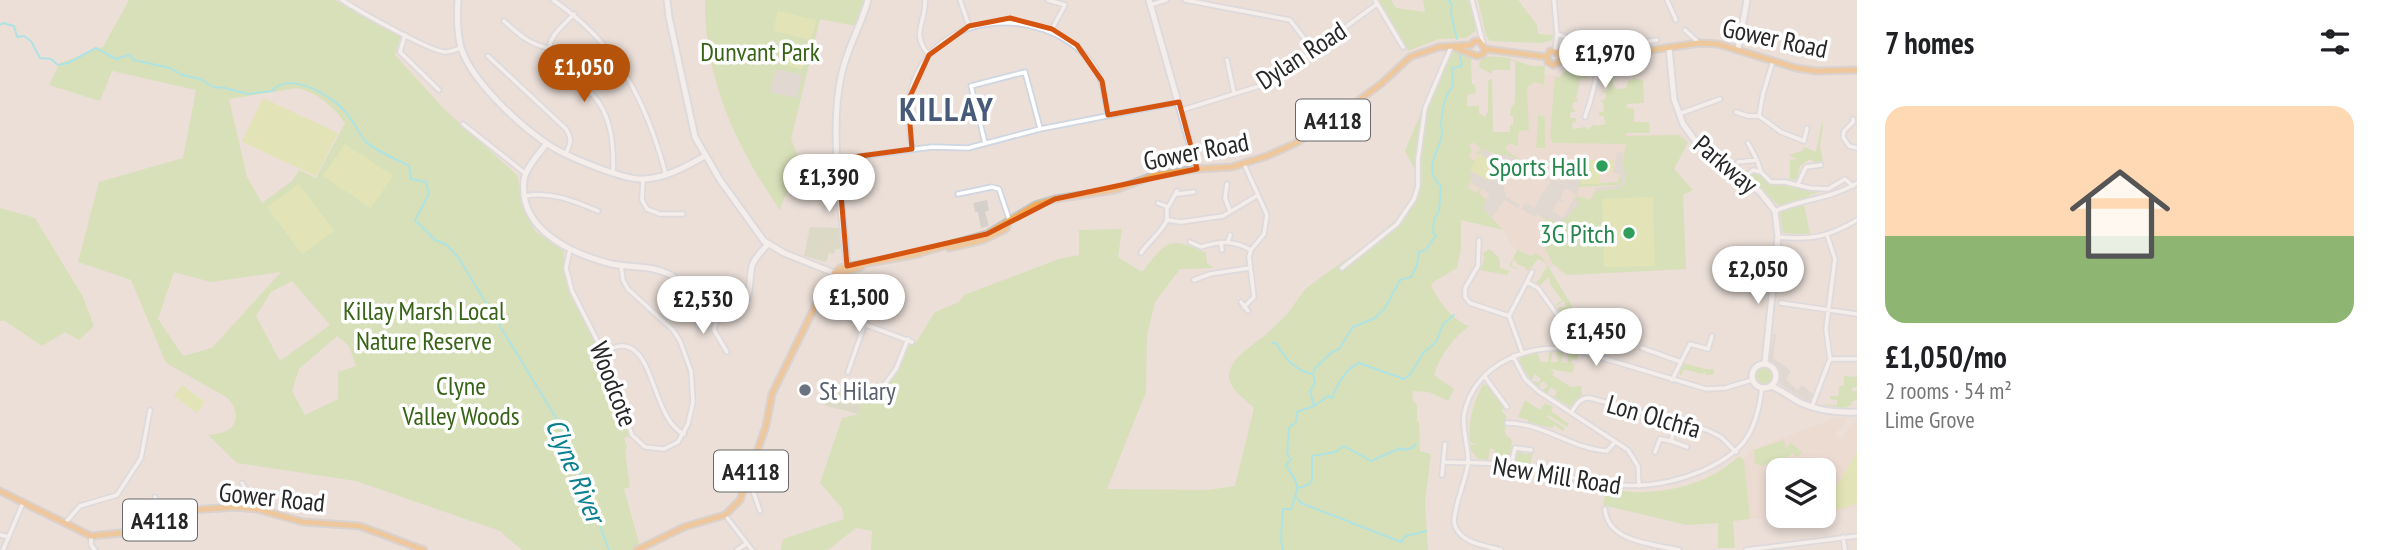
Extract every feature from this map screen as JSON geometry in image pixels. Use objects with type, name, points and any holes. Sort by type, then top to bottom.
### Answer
[{"type":"main road","name":"Gower Road","points":[[1561,58],[1598,58],[1699,43],[1738,49],[1796,68],[1817,71],[1857,70]]},
{"type":"main road","points":[[1472,46],[1479,56],[1484,46],[1546,57]]},
{"type":"main road","name":"Gower Road","points":[[834,273],[847,266],[983,240],[1006,229],[1009,222],[1035,205],[1055,199],[1102,193],[1155,175],[1244,164],[1280,151],[1313,134],[1367,95],[1410,57],[1439,47],[1484,46]]},
{"type":"main road","points":[[1550,51],[1555,51],[1561,58],[1558,64],[1553,65],[1546,57],[1550,51]]},
{"type":"main road","name":"Gower Road","points":[[834,273],[882,261]]},
{"type":"main road","name":"A4118","points":[[637,550],[684,527],[725,515],[740,500],[747,487],[766,426],[772,394],[827,282],[834,273]]},
{"type":"main road","name":"A4118","points":[[0,491],[91,536]]},
{"type":"main road","name":"Gower Road","points":[[91,536],[121,533],[204,509],[236,507],[257,509],[303,522],[360,526],[424,550]]},
{"type":"street","points":[[458,0],[461,48],[476,76],[513,115],[547,144],[613,173],[643,179],[666,175],[705,156]]},
{"type":"street","points":[[553,0],[574,14],[601,39],[631,84],[651,127],[666,175]]},
{"type":"street","points":[[667,0],[668,17],[693,129],[705,156],[741,211],[768,244],[799,260],[834,273]]},
{"type":"street","points":[[847,266],[836,105],[841,76],[868,0]]},
{"type":"street","points":[[925,0],[918,32],[922,47],[929,55]]},
{"type":"street","points":[[960,0],[969,26]]},
{"type":"street","points":[[1048,0],[1065,5],[1052,29]]},
{"type":"street","points":[[1166,0],[1150,2],[1197,169]]},
{"type":"street","points":[[1185,0],[1290,20],[1314,50]]},
{"type":"street","points":[[1472,0],[1484,46]]},
{"type":"street","points":[[1554,0],[1557,34],[1555,51]]},
{"type":"street","points":[[1667,0],[1676,20]]},
{"type":"street","points":[[1738,49],[1747,0]]},
{"type":"street","points":[[345,1],[405,35],[445,52],[461,48]]},
{"type":"street","points":[[1376,2],[1403,47]]},
{"type":"street","name":"Dylan Road","points":[[1182,110],[1269,83],[1376,2]]},
{"type":"street","points":[[574,14],[550,41],[548,48],[551,56],[593,95],[603,110],[614,143],[613,173]]},
{"type":"street","points":[[912,149],[908,102],[916,76],[929,55],[943,40],[969,26],[992,19],[1025,19],[1052,29],[1077,45],[1094,66],[1101,81],[1108,115]]},
{"type":"street","points":[[504,21],[536,46],[548,48]]},
{"type":"street","points":[[1685,30],[1699,43]]},
{"type":"street","points":[[1472,46],[1480,31]]},
{"type":"street","points":[[1557,34],[1594,47],[1657,40]]},
{"type":"street","points":[[405,35],[400,52],[435,82],[439,90]]},
{"type":"street","points":[[1342,268],[1397,224],[1414,199],[1418,186],[1418,159],[1425,108],[1451,47]]},
{"type":"street","name":"Parkway","points":[[1669,48],[1673,90],[1679,114],[1699,146],[1764,195],[1775,211],[1778,237],[1765,363]]},
{"type":"street","points":[[488,56],[566,129],[571,143],[566,153]]},
{"type":"street","points":[[1585,117],[1589,112],[1598,58]]},
{"type":"street","points":[[1227,60],[1234,93]]},
{"type":"street","points":[[1759,116],[1773,61]]},
{"type":"street","points":[[985,143],[971,86],[981,83],[1025,72],[1040,129]]},
{"type":"street","points":[[1679,114],[1720,99]]},
{"type":"street","points":[[838,159],[912,149],[968,148],[1040,129],[1179,102]]},
{"type":"street","points":[[1736,112],[1759,116],[1781,132],[1804,141],[1807,128]]},
{"type":"street","points":[[1853,119],[1843,137],[1849,146],[1857,148]]},
{"type":"street","points":[[463,124],[526,174]]},
{"type":"street","points":[[1748,143],[1761,172],[1771,182],[1828,189],[1845,179],[1855,184],[1842,193],[1789,205],[1775,211]]},
{"type":"street","points":[[547,144],[526,174],[525,196],[528,208],[539,227],[552,239],[570,249],[621,266],[649,267],[676,277],[704,308],[717,314],[732,313],[742,304],[751,286],[753,263],[768,244]]},
{"type":"street","points":[[1738,162],[1757,160]]},
{"type":"street","points":[[1241,302],[1246,309],[1254,296],[1249,268],[1251,250],[1264,233],[1267,223],[1264,205],[1244,164]]},
{"type":"street","points":[[1798,184],[1806,167],[1821,165]]},
{"type":"street","points":[[1742,178],[1753,170],[1761,172]]},
{"type":"street","points":[[643,179],[642,200],[647,209],[660,214],[683,214]]},
{"type":"street","points":[[1227,184],[1225,198],[1230,211]]},
{"type":"street","points":[[958,194],[992,187],[999,189],[1009,222]]},
{"type":"street","points":[[1141,253],[1162,230],[1167,220],[1168,206],[1177,192],[1194,192]]},
{"type":"street","points":[[525,196],[537,193],[552,195],[598,211]]},
{"type":"street","points":[[1167,220],[1181,222],[1223,216],[1258,195]]},
{"type":"street","points":[[1158,203],[1168,206]]},
{"type":"street","points":[[1778,237],[1804,239],[1827,235],[1857,220]]},
{"type":"street","points":[[1228,242],[1230,235]]},
{"type":"street","points":[[1812,406],[1829,359],[1826,329],[1835,259],[1827,235]]},
{"type":"street","points":[[1479,240],[1478,266],[1465,288],[1465,297],[1470,303],[1509,316]]},
{"type":"street","points":[[1190,242],[1201,247],[1236,242],[1251,250]]},
{"type":"street","points":[[1140,243],[1146,247]]},
{"type":"street","points":[[1221,243],[1222,250]]},
{"type":"street","name":"Woodcote","points":[[570,249],[566,264],[569,279],[603,352],[635,439],[645,447],[664,449],[673,445],[684,434]]},
{"type":"street","points":[[603,352],[622,346],[634,350],[649,372],[668,421],[684,434],[693,402],[693,381],[685,352],[673,330],[624,284],[621,266]]},
{"type":"street","points":[[1194,281],[1210,274],[1249,268]]},
{"type":"street","points":[[1522,352],[1509,316],[1532,272]]},
{"type":"street","points":[[1527,282],[1538,288],[1558,316]]},
{"type":"street","points":[[1781,303],[1857,314]]},
{"type":"street","points":[[816,306],[910,340],[896,369],[884,385]]},
{"type":"street","points":[[717,314],[714,330],[727,352]]},
{"type":"street","points":[[848,372],[865,323]]},
{"type":"street","points":[[1672,380],[1690,344],[1708,349],[1712,336]]},
{"type":"street","points":[[1501,550],[1466,540],[1455,527],[1455,516],[1468,463],[1464,431],[1465,412],[1485,377],[1498,365],[1522,352],[1544,348],[1570,348],[1706,389],[1725,388],[1752,380]]},
{"type":"street","points":[[1642,348],[1681,362]]},
{"type":"street","points":[[1513,356],[1525,379],[1628,450],[1636,461],[1639,487]]},
{"type":"street","points":[[1829,359],[1857,359]]},
{"type":"street","points":[[1752,380],[1754,368],[1765,363],[1774,370],[1776,380],[1782,388],[1812,406]]},
{"type":"street","points":[[1485,377],[1507,407]]},
{"type":"street","points":[[1752,380],[1762,388],[1772,386],[1812,406],[1831,411],[1857,412]]},
{"type":"street","points":[[1772,386],[1776,380]]},
{"type":"street","name":"New Mill Road","points":[[1445,462],[1511,466],[1622,487],[1639,487],[1683,478],[1723,461],[1736,452],[1754,428],[1762,388]]},
{"type":"street","name":"Lon Olchfa","points":[[1571,413],[1579,401],[1590,398],[1717,434],[1736,452]]},
{"type":"street","points":[[65,523],[80,506],[111,499],[117,495],[141,458],[150,410]]},
{"type":"street","points":[[1671,441],[1676,422]]},
{"type":"street","points":[[1507,423],[1540,428],[1598,450],[1607,451],[1615,442]]},
{"type":"street","points":[[1655,452],[1660,439],[1688,447]]},
{"type":"street","points":[[1442,475],[1446,444]]},
{"type":"street","points":[[1511,466],[1515,448],[1531,450]]},
{"type":"street","points":[[242,483],[257,509]]},
{"type":"street","points":[[747,487],[752,491],[758,508]]},
{"type":"street","points":[[155,497],[161,520]]},
{"type":"street","points":[[3,550],[24,501]]},
{"type":"street","points":[[1605,509],[1608,525],[1616,532],[1679,550]]},
{"type":"street","points":[[725,515],[752,550]]},
{"type":"street","points":[[0,535],[9,537]]},
{"type":"street","points":[[91,536],[90,545],[95,550]]},
{"type":"street","points":[[1745,550],[1857,536]]},
{"type":"street","points":[[1843,537],[1845,550]]},
{"type":"street","points":[[737,550],[746,544]]},
{"type":"street","points":[[1786,544],[1787,550]]},
{"type":"highlighted area","points":[[1010,18],[1052,29],[1077,45],[1102,81],[1108,115],[1179,102],[1197,169],[1055,199],[987,234],[847,266],[838,159],[912,149],[908,101],[929,55],[969,26]]},
{"type":"shaded area","points":[[776,69],[802,75],[797,98],[770,92]]},
{"type":"shaded area","points":[[1517,75],[1554,75],[1558,78],[1558,126],[1584,135],[1682,134],[1688,142],[1674,170],[1693,190],[1683,195],[1686,269],[1567,275],[1559,271],[1556,264],[1550,268],[1543,258],[1515,249],[1503,230],[1467,189],[1465,148],[1481,132],[1511,134],[1516,127]]},
{"type":"shaded area","points":[[1483,148],[1495,156],[1508,155],[1518,160],[1513,160],[1500,184],[1505,187],[1505,196],[1520,205],[1518,208],[1504,200],[1492,218],[1484,209],[1490,194],[1471,183],[1470,170],[1489,181],[1499,166],[1480,154]]},
{"type":"shaded area","points":[[1617,152],[1624,153],[1624,185],[1595,191],[1596,188],[1622,183],[1621,175],[1614,172]]},
{"type":"shaded area","points":[[1577,172],[1581,173],[1576,199],[1579,204],[1560,224],[1537,214],[1535,217],[1521,209],[1525,203],[1534,208],[1550,181],[1547,177],[1559,181],[1559,175],[1576,177]],"holes":[[[1565,188],[1576,195],[1563,217],[1552,211],[1558,200],[1563,203],[1560,198]]]},
{"type":"shaded area","points":[[987,200],[989,210],[985,212],[989,226],[981,228],[973,203]]},
{"type":"shaded area","points":[[1776,334],[1773,358],[1791,371],[1786,379],[1796,389],[1802,385],[1814,395],[1811,401],[1804,400],[1780,384],[1779,370],[1769,361],[1771,335]]},
{"type":"shaded area","points":[[1835,418],[1846,418],[1835,434],[1840,439],[1857,419],[1857,507],[1836,511],[1836,458],[1766,458],[1766,518],[1750,519],[1744,460],[1749,451]]},
{"type":"green space","name":"Clyne Valley Woods","points":[[129,0],[335,0],[401,36],[395,55],[444,109],[517,175],[523,203],[535,231],[564,251],[564,272],[572,296],[600,353],[631,436],[624,438],[630,487],[624,489],[641,550],[522,550],[500,531],[356,481],[237,463],[208,435],[224,432],[234,424],[236,415],[230,401],[166,363],[131,280],[78,262],[99,182],[183,158],[196,90],[112,71],[100,101],[49,85],[60,63],[103,47]],"holes":[[[297,88],[324,101],[345,123],[316,178],[299,170],[292,181],[262,203],[247,177],[229,99]],[[174,272],[211,282],[281,272],[212,348],[183,356],[158,319]],[[292,281],[330,325],[280,361],[256,316],[271,292]],[[337,336],[349,346],[356,366],[338,372],[338,399],[305,415],[292,391],[299,369]]]},
{"type":"green space","name":"Dunvant Park","points":[[705,0],[864,0],[855,26],[820,19],[791,139],[798,157],[797,165],[780,210],[750,162],[726,111],[710,57]]},
{"type":"green space","points":[[1379,0],[1391,0],[1396,8],[1425,12],[1423,0],[1468,0],[1476,25],[1475,31],[1466,38],[1439,39],[1408,51]]},
{"type":"green space","points":[[1478,0],[1518,0],[1537,25],[1538,34],[1553,35],[1552,40],[1541,43],[1490,41],[1486,35]]},
{"type":"green space","points":[[778,11],[816,20],[811,40],[773,31]]},
{"type":"green space","points":[[784,42],[807,47],[802,69],[779,64]]},
{"type":"green space","points":[[1447,50],[1471,57],[1472,84],[1475,85],[1476,93],[1467,95],[1467,106],[1479,106],[1479,113],[1485,117],[1488,111],[1488,81],[1492,79],[1493,132],[1510,132],[1510,125],[1513,125],[1513,116],[1510,116],[1515,102],[1515,61],[1510,60],[1510,70],[1492,70],[1492,74],[1480,68],[1482,58],[1500,57],[1511,59],[1530,66],[1545,66],[1544,85],[1536,82],[1527,87],[1529,130],[1519,131],[1517,146],[1509,143],[1505,149],[1519,159],[1483,149],[1479,155],[1473,151],[1478,152],[1481,148],[1472,142],[1469,146],[1472,149],[1469,157],[1475,161],[1468,188],[1477,193],[1482,189],[1479,194],[1486,199],[1484,209],[1503,230],[1461,220],[1461,248],[1457,268],[1433,282],[1431,286],[1452,315],[1469,326],[1448,348],[1434,375],[1454,389],[1448,401],[1429,392],[1413,391],[1412,398],[1417,405],[1419,422],[1420,451],[1431,454],[1425,502],[1428,550],[871,550],[872,531],[856,528],[828,550],[781,550],[783,539],[844,519],[842,508],[820,483],[842,418],[859,414],[864,394],[876,396],[885,388],[908,346],[917,341],[935,312],[959,302],[964,295],[1059,259],[1079,255],[1079,230],[1122,229],[1118,257],[1142,272],[1163,248],[1176,243],[1206,253],[1207,263],[1214,268],[1180,269],[1155,302],[1147,335],[1146,392],[1107,489],[1208,490],[1235,486],[1254,408],[1231,385],[1231,368],[1243,352],[1285,316],[1307,288],[1374,238],[1406,207],[1415,192],[1417,176],[1405,151]]},
{"type":"green space","points":[[1614,62],[1613,85],[1616,89],[1626,88],[1628,81],[1633,78],[1643,80],[1644,103],[1627,104],[1627,108],[1634,109],[1634,122],[1649,122],[1650,133],[1626,133],[1626,136],[1678,135],[1688,142],[1674,169],[1693,190],[1683,195],[1686,269],[1567,275],[1553,264],[1541,240],[1545,219],[1538,215],[1549,205],[1553,214],[1551,218],[1560,224],[1577,196],[1590,200],[1595,191],[1624,185],[1626,177],[1622,162],[1626,144],[1553,143],[1550,136],[1555,76],[1559,78],[1567,68],[1588,67],[1587,78],[1581,78],[1576,98],[1578,101],[1573,103],[1572,108],[1576,111],[1570,113],[1570,118],[1576,118],[1576,122],[1572,123],[1573,129],[1586,127],[1588,130],[1594,124],[1606,124],[1599,112],[1604,112],[1603,102],[1600,101],[1606,99],[1606,93],[1602,91],[1607,90],[1608,81],[1604,81],[1610,75],[1602,63]]},
{"type":"green space","points":[[265,99],[338,133],[316,176],[242,142],[262,100]]},
{"type":"green space","points":[[1538,115],[1545,117],[1545,148],[1536,148]]},
{"type":"green space","points":[[1822,121],[1820,146],[1823,161],[1814,162],[1810,159],[1800,166],[1797,179],[1786,180],[1790,178],[1790,160],[1797,159],[1789,155],[1802,151],[1804,147],[1816,152]]},
{"type":"green space","points":[[345,144],[393,176],[371,208],[323,176]]},
{"type":"green space","points":[[1479,154],[1499,166],[1489,182],[1470,170]]},
{"type":"green space","points":[[1590,160],[1614,160],[1614,172],[1600,173],[1600,184],[1581,184],[1581,173],[1590,172]]},
{"type":"green space","points":[[1749,173],[1758,174],[1774,185],[1791,185],[1819,192],[1780,205],[1749,179]]},
{"type":"green space","points":[[1620,174],[1623,180],[1620,185],[1578,187],[1578,180],[1581,180],[1582,184],[1618,182]]},
{"type":"green space","points":[[299,184],[334,231],[302,254],[267,207]]},
{"type":"green space","name":"3G Pitch","points":[[1653,197],[1655,266],[1604,267],[1602,199]]},
{"type":"green space","points":[[1804,204],[1810,235],[1783,233],[1780,214],[1783,210]]},
{"type":"green space","points":[[0,208],[35,218],[83,297],[94,326],[79,340],[65,332],[42,346],[5,321],[0,321]]},
{"type":"green space","points":[[810,227],[840,228],[842,249],[836,249],[834,254],[829,253],[826,262],[804,256]]},
{"type":"green space","points":[[1490,249],[1499,258],[1500,268],[1510,271],[1507,275],[1480,270],[1483,253]]},
{"type":"green space","points":[[1517,250],[1532,256],[1535,253],[1543,258],[1546,264],[1538,259],[1528,271],[1514,259],[1511,265],[1517,269],[1509,266]]},
{"type":"green space","points":[[1547,265],[1572,306],[1575,324],[1568,324],[1568,310],[1560,312],[1558,307],[1566,307],[1564,301],[1555,305],[1562,300],[1550,284],[1549,277],[1540,285],[1536,282],[1544,270],[1546,271]]},
{"type":"green space","points":[[1549,351],[1553,351],[1551,362],[1558,362],[1556,351],[1564,351],[1561,362],[1568,363],[1567,352],[1578,354],[1577,360],[1572,359],[1571,363],[1575,365],[1572,373],[1550,369],[1554,373],[1552,375],[1571,387],[1581,386],[1582,395],[1570,407],[1550,395],[1555,396],[1557,392],[1551,387],[1549,395],[1542,390],[1548,386],[1543,381],[1539,384],[1540,388],[1533,382],[1538,383],[1541,379],[1535,374],[1531,381],[1519,361],[1521,356],[1537,352],[1541,362],[1548,362]]},
{"type":"green space","points":[[1683,363],[1714,369],[1714,374],[1706,375],[1705,372],[1702,374],[1684,369],[1681,376],[1679,373]]},
{"type":"green space","points":[[1764,366],[1771,369],[1774,376],[1771,383],[1764,386],[1757,383],[1754,376],[1757,369]]},
{"type":"green space","points":[[1844,376],[1857,377],[1857,387],[1852,388],[1852,391],[1857,391],[1857,399],[1852,405],[1843,408],[1820,404],[1837,405],[1837,400],[1830,399],[1830,396],[1838,396],[1839,386],[1844,386]]},
{"type":"green space","points":[[1483,384],[1491,387],[1506,407],[1501,410],[1506,416],[1505,434],[1512,440],[1510,458],[1506,461],[1491,460],[1495,450],[1490,449],[1488,460],[1478,459],[1470,449],[1470,445],[1477,444],[1470,442],[1470,426],[1474,405]]},
{"type":"green space","points":[[182,385],[205,402],[197,413],[174,396]]},
{"type":"green space","points":[[828,385],[864,394],[859,414],[823,405]]},
{"type":"green space","points":[[1525,400],[1540,410],[1545,403],[1553,407],[1551,411],[1569,424],[1567,427],[1548,415],[1547,417],[1565,428],[1563,431],[1554,425],[1552,428],[1527,422],[1528,420],[1518,417]]},
{"type":"green space","points":[[1784,440],[1786,448],[1791,443],[1802,452],[1797,457],[1792,453],[1786,458],[1766,458],[1766,464],[1763,466],[1755,464],[1754,450]]},
{"type":"green space","points":[[1517,450],[1526,455],[1533,452],[1530,465],[1515,459]]},
{"type":"green space","points":[[1857,453],[1857,503],[1836,509],[1836,487]]},
{"type":"green space","points":[[1739,456],[1744,460],[1750,519],[1733,521],[1735,548],[1718,548],[1718,523],[1687,525],[1603,505],[1606,488],[1640,492],[1676,488],[1710,476]]},
{"type":"waterway","points":[[1448,0],[1452,4],[1451,14],[1457,39]]},
{"type":"waterway","name":"Clyne River","points":[[0,25],[3,23],[14,26],[17,37],[24,36],[31,41],[40,58],[51,59],[58,65],[68,63],[96,48],[116,59],[129,55],[134,60],[170,68],[213,87],[248,94],[272,91],[289,83],[300,84],[322,93],[341,107],[368,144],[409,166],[411,179],[426,182],[429,194],[415,220],[435,240],[447,245],[458,257],[553,413],[566,436],[609,550]]},
{"type":"waterway","points":[[1283,550],[1283,509],[1291,509],[1297,490],[1296,482],[1286,465],[1291,459],[1287,454],[1289,428],[1296,422],[1297,412],[1314,406],[1310,391],[1315,383],[1315,368],[1339,349],[1353,327],[1375,318],[1385,308],[1400,280],[1411,277],[1419,252],[1426,250],[1436,235],[1433,233],[1434,219],[1439,211],[1441,186],[1432,173],[1432,166],[1441,141],[1444,104],[1453,86],[1452,68],[1462,66],[1459,51]]},
{"type":"waterway","points":[[1314,406],[1328,396],[1332,398],[1346,373],[1359,363],[1404,379],[1410,375],[1423,353],[1436,342],[1443,324],[1454,315]]},
{"type":"waterway","points":[[1272,343],[1276,343],[1296,367],[1313,374]]},
{"type":"waterway","points":[[1298,488],[1308,485],[1312,480],[1312,456],[1335,452],[1344,446],[1371,461],[1401,448],[1412,448],[1416,444]]},
{"type":"waterway","points":[[1297,498],[1301,503],[1401,542],[1406,536],[1426,531]]},
{"type":"place","name":"Sports Hall","points":[[1602,166]]},
{"type":"place","name":"3G Pitch","points":[[1629,233]]},
{"type":"place","name":"St Hilary","points":[[805,390]]},
{"type":"district","name":"KILLAY","points":[[947,108]]},
{"type":"park label","name":"Killay Marsh Local Nature Reserve","points":[[424,325]]}]
